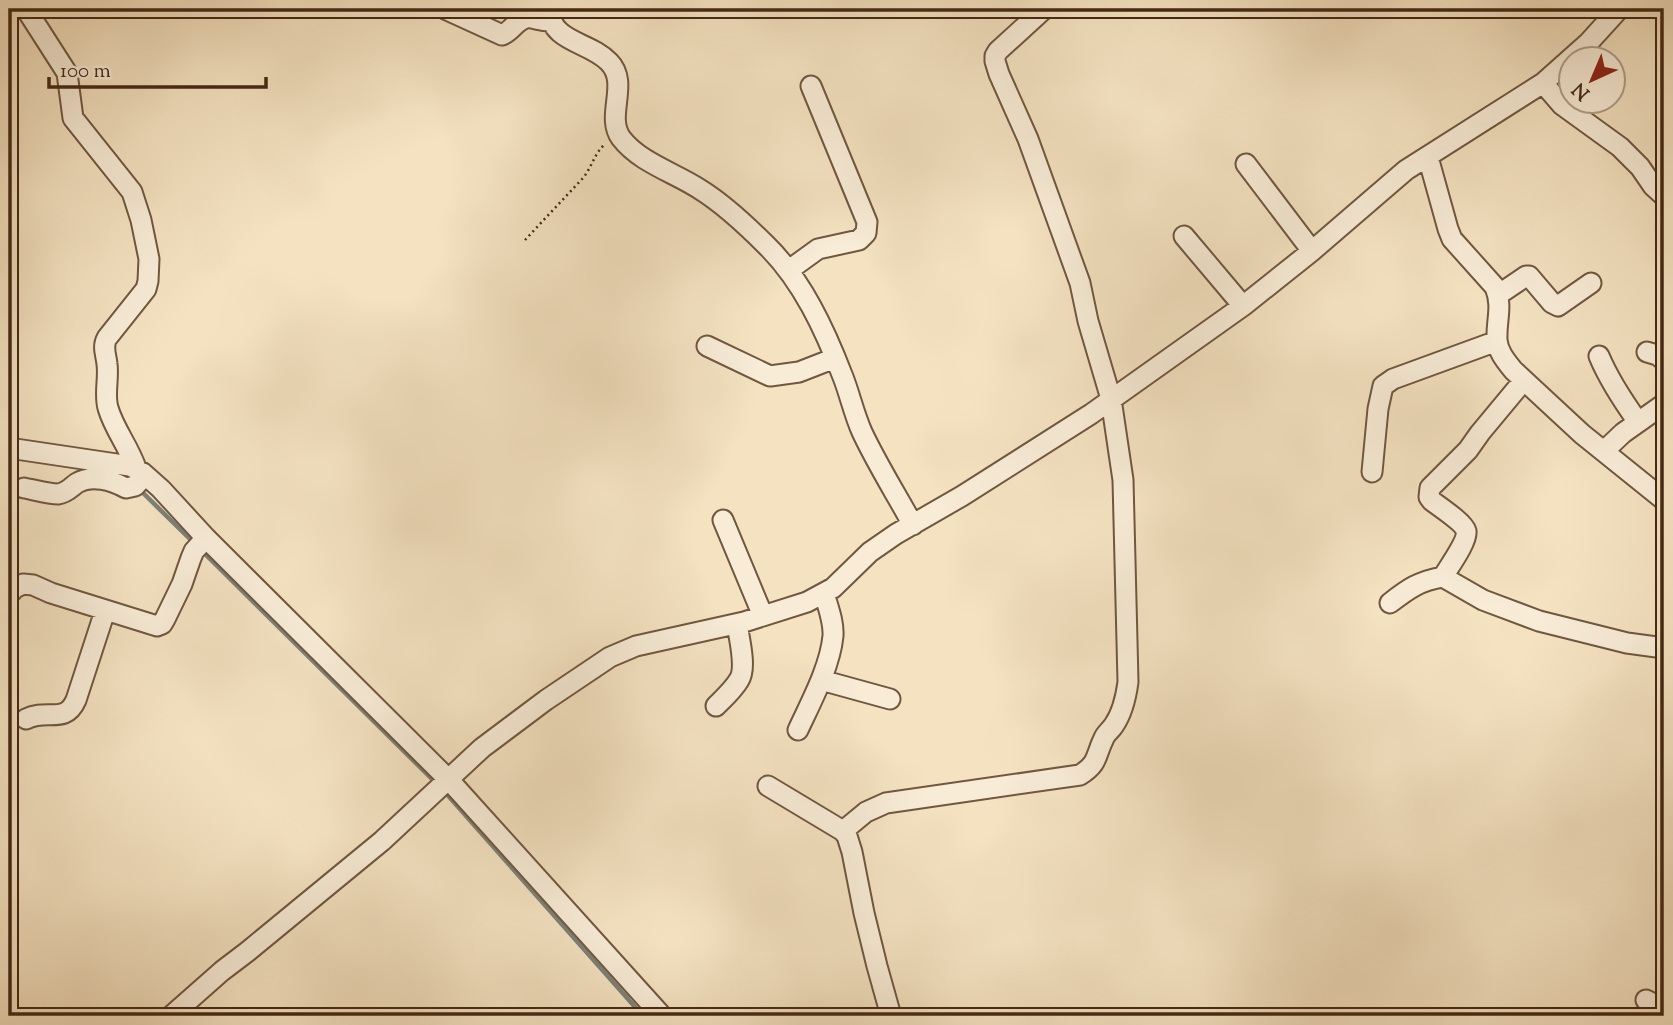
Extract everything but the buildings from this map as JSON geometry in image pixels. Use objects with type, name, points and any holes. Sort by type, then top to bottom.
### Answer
[{"type":"street","points":[[26,9],[67,72],[73,118],[130,187],[141,220],[149,259],[146,289],[104,342],[108,410],[131,454],[139,478]]},
{"type":"street","points":[[446,9],[502,35],[523,19],[542,22],[550,15],[564,36],[590,49],[611,64],[618,77],[616,124],[618,133],[626,144],[722,205],[767,245],[789,270],[835,358],[862,432],[913,525]]},
{"type":"street","points":[[843,831],[866,812],[886,803],[1080,775],[1091,768],[1097,759],[1104,737],[1113,728],[1125,700],[1128,682],[1123,480],[1111,399],[1080,283],[1028,139],[995,61],[998,51],[1044,9]]},
{"type":"street","points":[[171,1016],[382,841],[471,757],[611,657],[636,646],[737,624],[807,602],[824,593],[840,582],[870,552],[896,534],[1006,468],[1111,399],[1243,306],[1406,170],[1543,83],[1589,42],[1619,9]]},
{"type":"street","points":[[1543,83],[1562,105],[1620,147],[1664,196]]},
{"type":"street","points":[[789,270],[818,249],[859,240],[868,228],[811,86]]},
{"type":"street","points":[[1428,157],[1452,239],[1495,287],[1500,311],[1497,341],[1504,359],[1582,434],[1664,500]]},
{"type":"street","points":[[1246,164],[1312,251]]},
{"type":"street","points":[[1184,236],[1243,306]]},
{"type":"street","points":[[1498,295],[1529,276],[1552,303],[1558,306],[1591,283]]},
{"type":"street","points":[[1372,472],[1383,386],[1393,379],[1497,341]]},
{"type":"street","points":[[707,346],[770,376],[799,372],[835,358]]},
{"type":"street","points":[[1598,356],[1605,372],[1638,422]]},
{"type":"street","points":[[1443,577],[1465,540],[1466,532],[1462,525],[1432,501],[1429,497],[1430,488],[1468,450],[1524,380]]},
{"type":"street","points":[[1604,452],[1638,422],[1664,404]]},
{"type":"street","points":[[9,448],[116,464],[161,489],[442,787],[556,901],[662,1016]]},
{"type":"street","points":[[24,488],[60,494],[81,481],[92,478],[126,488],[139,478]]},
{"type":"street","points":[[723,520],[763,616]]},
{"type":"street","points":[[9,594],[19,585],[27,584],[157,626],[162,624],[182,584],[194,551],[206,538]]},
{"type":"street","points":[[1390,603],[1427,579],[1443,577],[1483,600],[1539,621],[1627,643],[1664,648]]},
{"type":"street","points":[[798,730],[821,680],[833,636],[824,593]]},
{"type":"street","points":[[26,719],[40,714],[64,714],[71,710],[105,611]]},
{"type":"street","points":[[716,706],[742,675],[737,624]]},
{"type":"street","points":[[821,680],[890,699]]},
{"type":"street","points":[[768,786],[843,831],[846,836],[891,1016]]},
{"type":"path","points":[[524,240],[588,172],[598,150],[618,133]]},
{"type":"waterway","points":[[138,488],[194,543]]},
{"type":"waterway","points":[[201,550],[435,782]]},
{"type":"waterway","points":[[444,791],[643,1016]]}]
